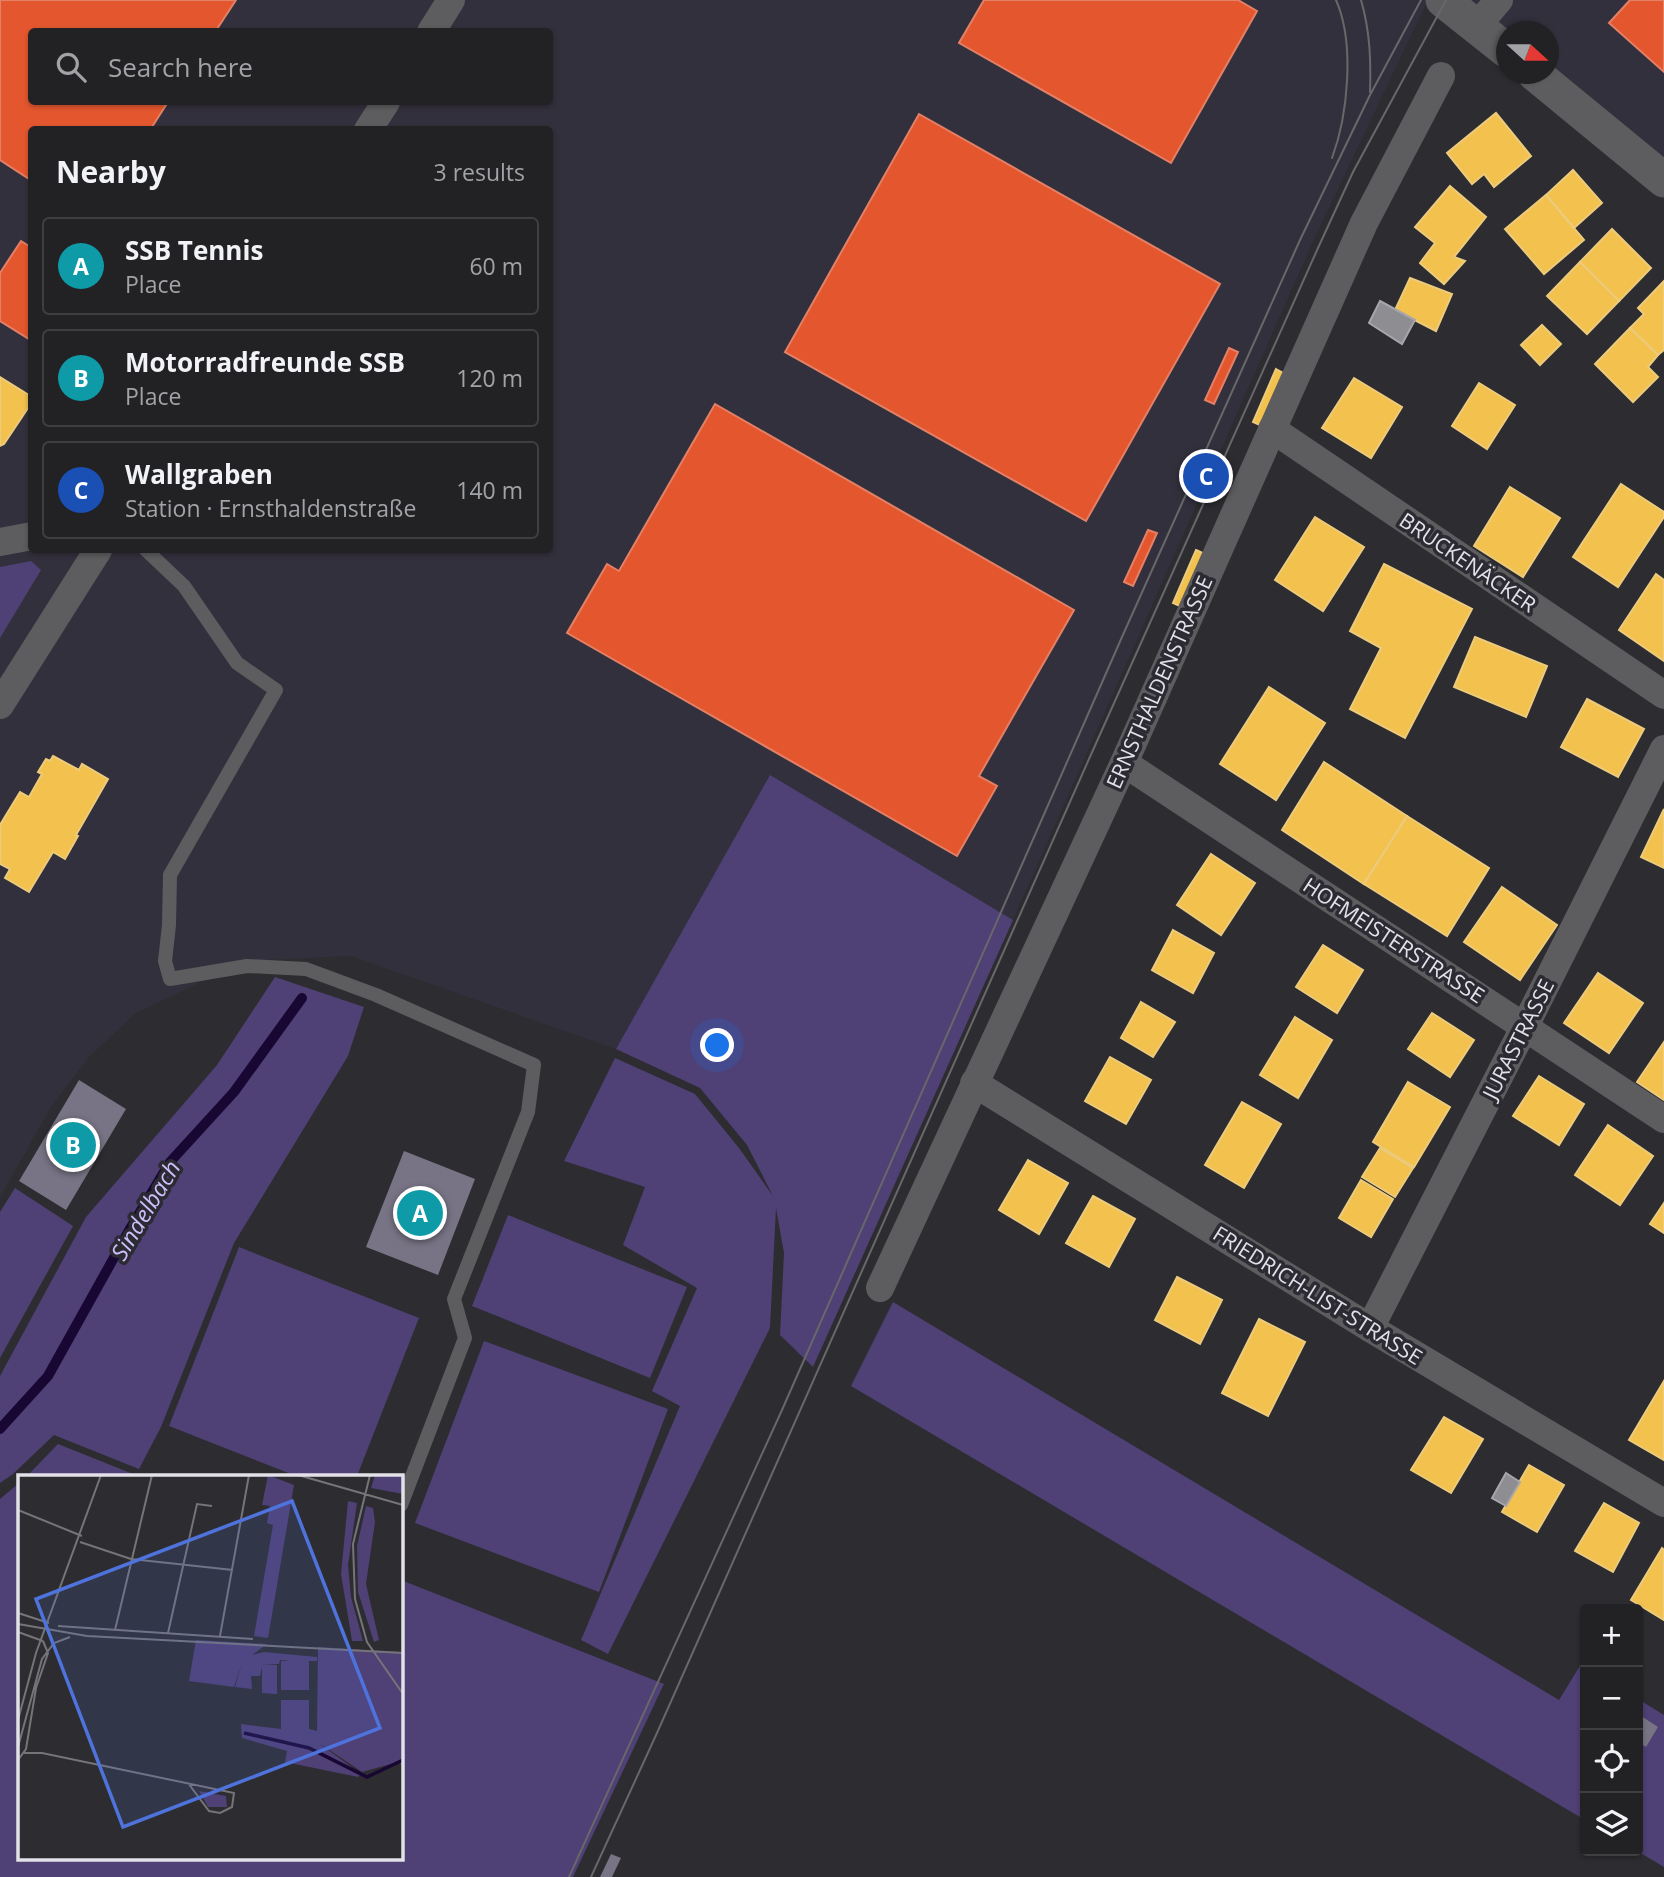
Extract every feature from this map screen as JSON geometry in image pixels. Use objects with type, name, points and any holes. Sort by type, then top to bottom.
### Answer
[{"type":"street","points":[[434,28],[451,0]]},
{"type":"street","points":[[1443,0],[1496,42]]},
{"type":"street","points":[[1476,27],[1499,0]]},
{"type":"street","name":"ERNSTHALDENSTRASSE","points":[[880,1288],[1124,763],[1364,223],[1441,76]]},
{"type":"street","points":[[1548,84],[1652,165]]},
{"type":"street","points":[[371,126],[384,105]]},
{"type":"street","name":"BRUCKENÄCKER","points":[[1272,429],[1664,695]]},
{"type":"street","points":[[0,542],[28,537]]},
{"type":"street","points":[[0,705],[96,553]]},
{"type":"street","name":"JURASTRASSE","points":[[1370,1328],[1664,749]]},
{"type":"street","name":"HOFMEISTERSTRASSE","points":[[1124,763],[1664,1119]]},
{"type":"street","name":"FRIEDRICH-LIST-STRASSE","points":[[974,1083],[1370,1328],[1664,1503]]},
{"type":"lane","points":[[149,553],[184,586],[237,663],[276,690],[170,875],[165,961],[170,979],[247,966],[306,969],[376,995],[534,1065],[528,1112],[454,1299],[465,1338],[402,1502]]},
{"type":"shaded area","points":[[0,0],[1428,0],[1314,239],[1013,920],[770,776],[616,1049],[351,956],[245,961],[136,1013],[90,1056],[51,1107],[0,1197]]},
{"type":"shaded area","points":[[1437,0],[1664,0],[1664,189],[1558,84],[1559,21],[1496,21],[1496,27]]},
{"type":"shaded area","points":[[31,561],[41,570],[0,638],[0,567]]},
{"type":"shaded area","points":[[770,775],[1013,920],[813,1367],[780,1335],[784,1253],[776,1208],[770,1328],[608,1654],[581,1640],[680,1406],[652,1391],[697,1288],[623,1245],[645,1187],[564,1161],[615,1058],[695,1094],[739,1148],[773,1196],[747,1145],[700,1088],[616,1049]]},
{"type":"shaded area","points":[[275,977],[364,1007],[348,1056],[234,1243],[161,1427],[139,1469],[54,1435],[0,1483],[0,1376],[86,1217],[217,1065]]},
{"type":"shaded area","points":[[15,1188],[73,1226],[0,1358],[0,1212]]},
{"type":"shaded area","points":[[508,1215],[687,1287],[650,1378],[472,1306]]},
{"type":"shaded area","points":[[239,1247],[419,1318],[357,1475],[293,1475],[169,1426]]},
{"type":"shaded area","points":[[893,1302],[1559,1700],[1580,1666],[1580,1817],[851,1386]]},
{"type":"shaded area","points":[[484,1341],[668,1409],[599,1592],[415,1523]]},
{"type":"shaded area","points":[[58,1444],[136,1475],[28,1475]]},
{"type":"shaded area","points":[[18,1484],[18,1860],[402,1860],[402,1580],[664,1684],[573,1877],[0,1877],[0,1499]]},
{"type":"shaded area","points":[[1643,1702],[1664,1715],[1664,1867],[1643,1855]]},
{"type":"building: Homes","points":[[1496,113],[1531,156],[1494,187],[1484,174],[1472,184],[1447,153]]},
{"type":"building: Homes","points":[[1573,170],[1602,203],[1574,228],[1546,195]]},
{"type":"building: Homes","points":[[1450,186],[1486,217],[1454,257],[1465,261],[1444,284],[1420,263],[1435,243],[1415,227]]},
{"type":"building: Homes","points":[[1546,195],[1584,240],[1544,274],[1505,229]]},
{"type":"building: Homes","points":[[1612,229],[1651,268],[1619,301],[1580,262]]},
{"type":"building: Homes","points":[[1580,262],[1619,301],[1587,334],[1547,296]]},
{"type":"building: Homes","points":[[1410,278],[1452,294],[1436,331],[1395,310]]},
{"type":"building: Homes","points":[[1664,281],[1664,350],[1658,355],[1630,328],[1644,314],[1638,308]]},
{"type":"building: Homes","points":[[1542,325],[1561,344],[1540,365],[1521,345]]},
{"type":"building: Homes","points":[[1630,328],[1658,355],[1648,367],[1658,377],[1633,402],[1595,364]]},
{"type":"building: Homes","points":[[1276,369],[1285,374],[1262,426],[1253,422]]},
{"type":"building: Homes","points":[[0,377],[28,394],[28,408],[0,446]]},
{"type":"building: Homes","points":[[1354,378],[1402,407],[1371,458],[1322,428]]},
{"type":"building: Homes","points":[[1479,383],[1515,405],[1487,449],[1452,426]]},
{"type":"building: Homes","points":[[1621,484],[1664,512],[1664,517],[1618,587],[1573,557]]},
{"type":"building: Homes","points":[[1510,487],[1560,518],[1523,577],[1474,546]]},
{"type":"building: Homes","points":[[1315,517],[1364,547],[1323,611],[1275,580]]},
{"type":"building: Homes","points":[[1196,550],[1205,554],[1182,607],[1173,603]]},
{"type":"building: Homes","points":[[1384,564],[1472,609],[1405,738],[1350,709],[1381,648],[1350,631]]},
{"type":"building: Homes","points":[[1656,574],[1664,580],[1664,661],[1619,630]]},
{"type":"building: Homes","points":[[1475,637],[1547,666],[1526,717],[1454,687]]},
{"type":"building: Homes","points":[[1269,687],[1325,723],[1276,800],[1220,764]]},
{"type":"building: Homes","points":[[1587,699],[1644,729],[1618,777],[1561,747]]},
{"type":"building: Homes","points":[[53,756],[79,770],[82,764],[108,779],[65,859],[53,852],[29,892],[5,878],[10,869],[0,864],[0,825],[20,792],[29,797],[42,774],[38,772],[46,759],[50,761]]},
{"type":"building: Homes","points":[[1324,762],[1407,816],[1364,884],[1282,830]]},
{"type":"building: Homes","points":[[1664,809],[1664,868],[1641,857]]},
{"type":"building: Homes","points":[[1407,816],[1489,868],[1447,936],[1364,884]]},
{"type":"building: Homes","points":[[1211,854],[1255,883],[1221,935],[1177,905]]},
{"type":"building: Homes","points":[[1502,887],[1557,925],[1520,980],[1464,942]]},
{"type":"building: Homes","points":[[1173,930],[1214,953],[1193,993],[1152,970]]},
{"type":"building: Homes","points":[[1323,945],[1363,970],[1337,1013],[1296,987]]},
{"type":"building: Homes","points":[[1598,973],[1643,1003],[1609,1053],[1564,1023]]},
{"type":"building: Homes","points":[[1141,1002],[1175,1022],[1153,1057],[1121,1038]]},
{"type":"building: Homes","points":[[1432,1013],[1474,1040],[1450,1077],[1408,1049]]},
{"type":"building: Homes","points":[[1295,1017],[1332,1040],[1298,1098],[1260,1075]]},
{"type":"building: Homes","points":[[1664,1042],[1664,1100],[1637,1082]]},
{"type":"building: Homes","points":[[1110,1057],[1151,1080],[1126,1124],[1085,1101]]},
{"type":"building: Homes","points":[[1539,1076],[1584,1104],[1559,1145],[1513,1116]]},
{"type":"building: Homes","points":[[1408,1082],[1450,1107],[1414,1167],[1373,1142]]},
{"type":"building: Homes","points":[[1242,1102],[1281,1124],[1244,1188],[1205,1165]]},
{"type":"building: Homes","points":[[1608,1125],[1653,1156],[1620,1205],[1575,1175]]},
{"type":"building: Homes","points":[[1380,1148],[1413,1168],[1395,1197],[1362,1177]]},
{"type":"building: Homes","points":[[1028,1160],[1068,1183],[1039,1234],[999,1210]]},
{"type":"building: Homes","points":[[1361,1180],[1393,1199],[1371,1237],[1339,1218]]},
{"type":"building: Homes","points":[[1093,1196],[1135,1219],[1109,1267],[1066,1243]]},
{"type":"building: Homes","points":[[1664,1203],[1664,1233],[1650,1224]]},
{"type":"building: Homes","points":[[1177,1277],[1222,1300],[1200,1344],[1155,1320]]},
{"type":"building: Homes","points":[[1259,1319],[1305,1342],[1268,1416],[1222,1393]]},
{"type":"building: Homes","points":[[1664,1381],[1664,1460],[1629,1440]]},
{"type":"building: Homes","points":[[1444,1417],[1483,1439],[1451,1493],[1411,1470]]},
{"type":"building: Homes","points":[[1529,1465],[1564,1485],[1537,1532],[1502,1512]]},
{"type":"building: Homes","points":[[1604,1503],[1639,1523],[1613,1572],[1575,1551]]},
{"type":"building: Homes","points":[[1662,1548],[1664,1620],[1643,1607],[1643,1604],[1631,1600]]},
{"type":"building: Shops","points":[[0,0],[236,0],[218,28],[28,28],[28,105],[166,105],[153,126],[28,126],[28,178],[0,160]]},
{"type":"building: Shops","points":[[984,0],[1238,0],[1257,11],[1171,163],[959,43]]},
{"type":"building: Shops","points":[[1630,0],[1664,0],[1664,72],[1609,23]]},
{"type":"building: Shops","points":[[919,114],[1220,284],[1086,521],[785,352]]},
{"type":"building: Shops","points":[[21,241],[28,245],[28,338],[0,321],[0,273]]},
{"type":"building: Shops","points":[[1229,348],[1238,352],[1214,404],[1205,400]]},
{"type":"building: Shops","points":[[715,404],[1074,610],[979,776],[997,786],[957,856],[567,633],[607,564],[619,571]]},
{"type":"building: Shops","points":[[1148,530],[1157,533],[1133,586],[1124,582]]},
{"type":"building: Industry","points":[[1380,301],[1415,320],[1402,344],[1369,323]]},
{"type":"building: Industry","points":[[1506,1473],[1520,1482],[1506,1506],[1492,1498]]},
{"type":"building: Other","points":[[79,1080],[126,1109],[66,1210],[19,1181]]},
{"type":"building: Other","points":[[404,1151],[475,1179],[438,1275],[366,1247]]},
{"type":"building: Other","points":[[1643,1717],[1658,1727],[1646,1747],[1643,1745]]},
{"type":"building: Other","points":[[611,1854],[621,1858],[612,1877],[600,1877]]},
{"type":"waterway","name":"Sindelbach","points":[[0,1429],[48,1376],[170,1162],[234,1092],[302,998]]},
{"type":"tram line","points":[[1332,158],[1342,121],[1347,79],[1346,37],[1336,0]]},
{"type":"tram line","points":[[1361,0],[1369,46],[1370,92]]},
{"type":"tram line","points":[[569,1877],[782,1410],[1300,240],[1370,95],[1421,0]]},
{"type":"tram line","points":[[591,1877],[1318,248],[1353,172],[1446,0]]},
{"type":"place","name":"Wallgraben","points":[[1206,476]]},
{"type":"place","name":"Motorradfreunde SSB","points":[[73,1145]]},
{"type":"place","name":"SSB Tennis","points":[[420,1213]]}]
